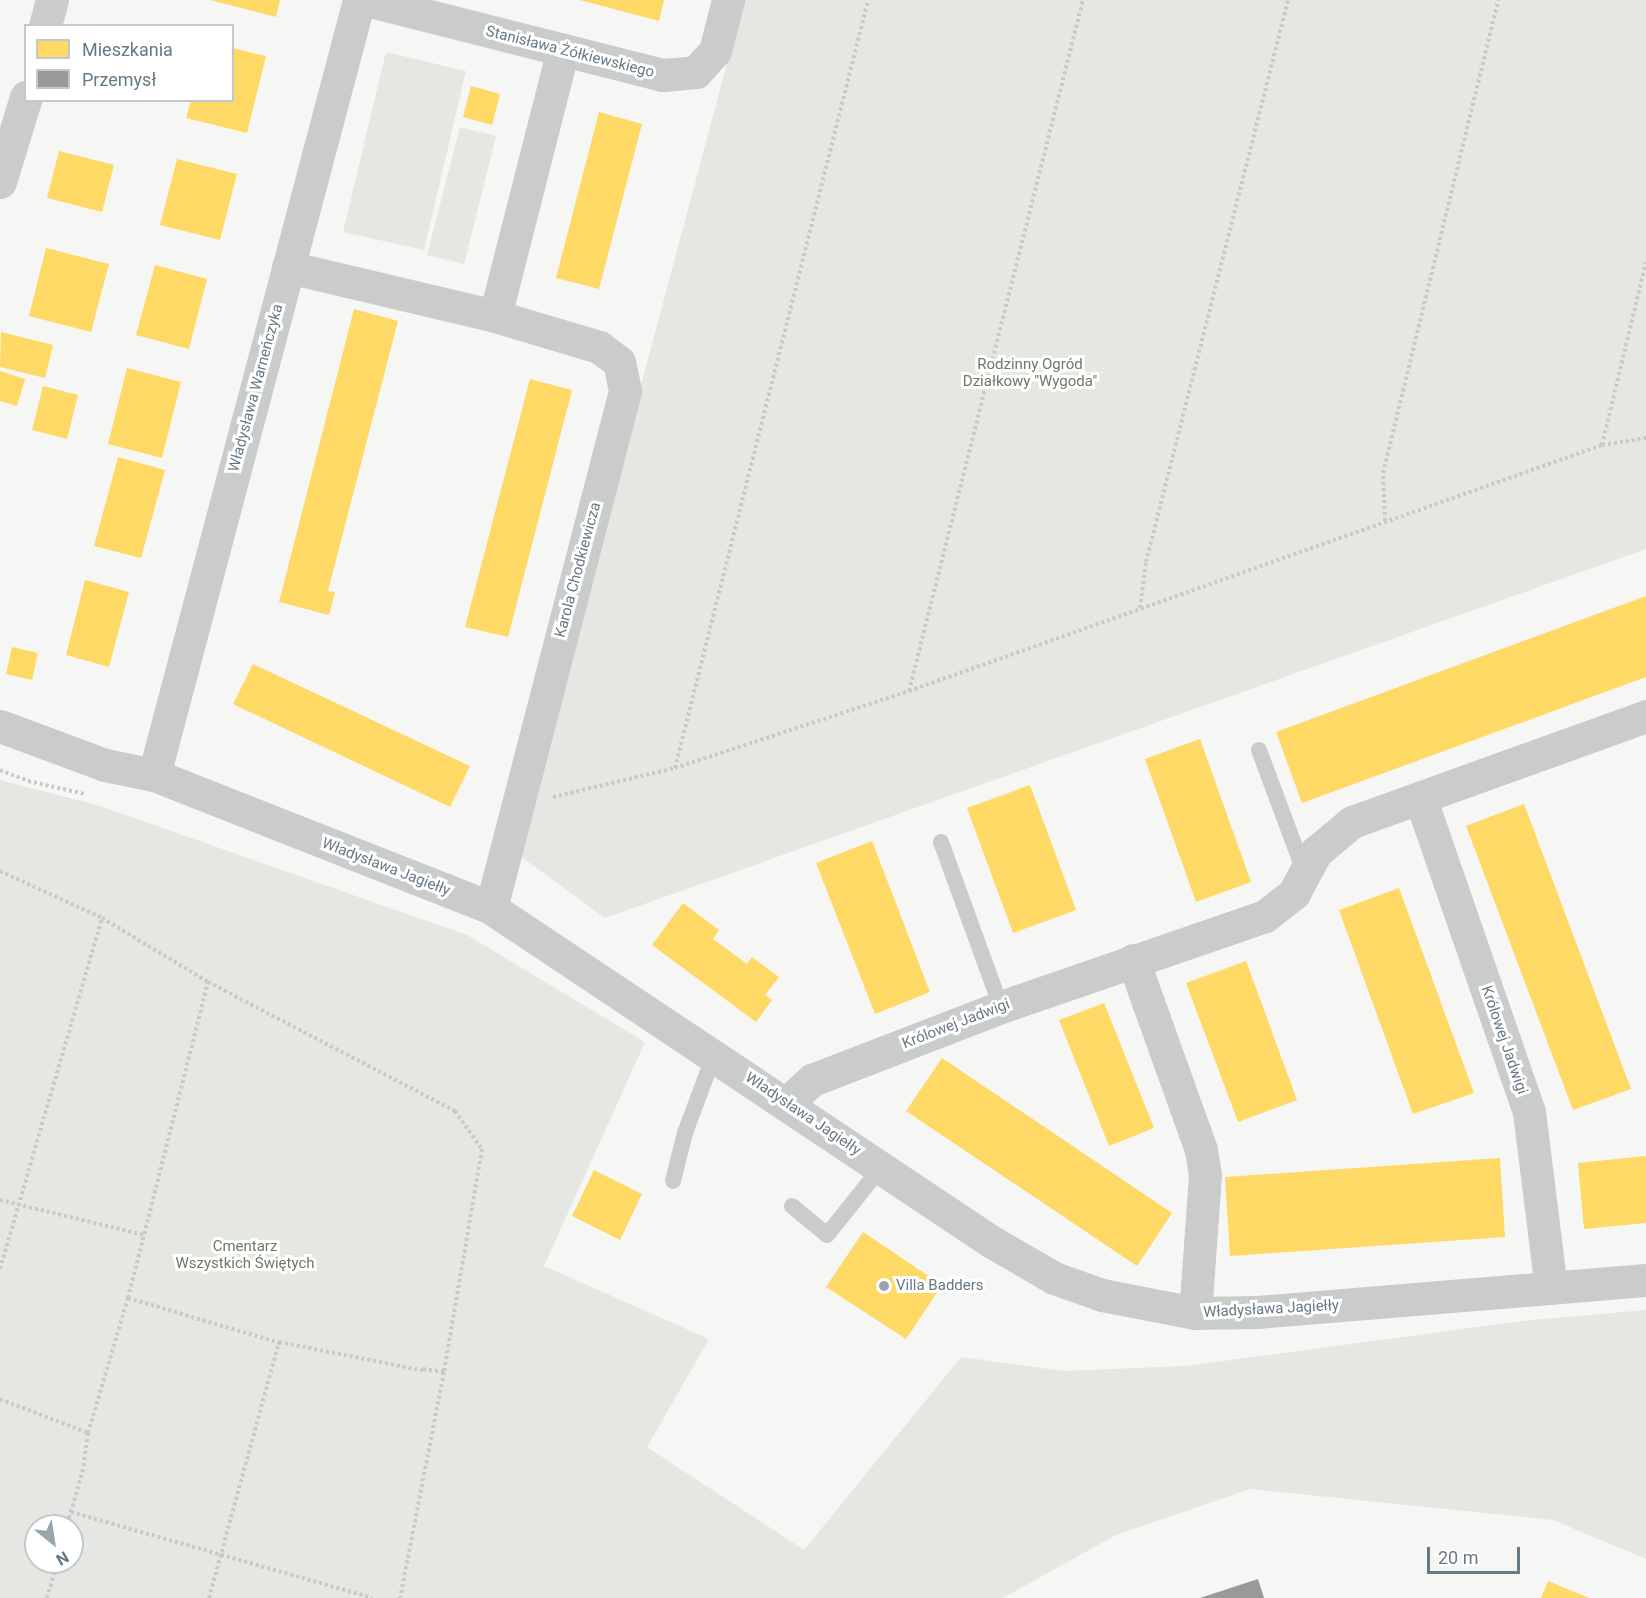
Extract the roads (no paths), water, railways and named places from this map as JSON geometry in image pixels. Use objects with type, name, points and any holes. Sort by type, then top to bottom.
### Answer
[{"type":"street","points":[[46,24],[52,0]]},
{"type":"street","name":"Władysława Warneńczyka","points":[[154,775],[359,0]]},
{"type":"street","name":"Stanisława Żółkiewskiego","points":[[366,0],[663,75],[696,72],[715,51],[728,0]]},
{"type":"street","points":[[495,316],[563,50]]},
{"type":"street","points":[[0,182],[24,102]]},
{"type":"street","name":"Karola Chodkiewicza","points":[[288,267],[495,316],[599,347],[619,362],[625,391],[491,908]]},
{"type":"street","name":"Królowej Jadwigi","points":[[787,1103],[812,1080],[1001,1007],[1265,916],[1294,893],[1304,871],[1323,844],[1352,822],[1420,800],[1646,716]]},
{"type":"street","name":"Władysława Jagiełły","points":[[0,726],[105,765],[154,775],[491,908],[993,1242],[1054,1278],[1102,1295],[1195,1313],[1257,1312],[1646,1280]]},
{"type":"street","name":"Królowej Jadwigi","points":[[1420,800],[1529,1112],[1551,1288]]},
{"type":"street","points":[[1133,960],[1201,1150],[1205,1175],[1195,1313]]},
{"type":"lane","points":[[1259,750],[1304,871]]},
{"type":"lane","points":[[940,842],[1001,1007]]},
{"type":"lane","points":[[673,1181],[685,1133],[714,1055]]},
{"type":"lane","points":[[792,1206],[827,1236],[882,1167]]},
{"type":"place","name":"Villa Badders","points":[[884,1286]]},
{"type":"park label","name":"Rodzinny Ogród Działkowy \"Wygoda\"","points":[[1030,372]]},
{"type":"park label","name":"Cmentarz Wszystkich Świętych","points":[[245,1254]]}]
